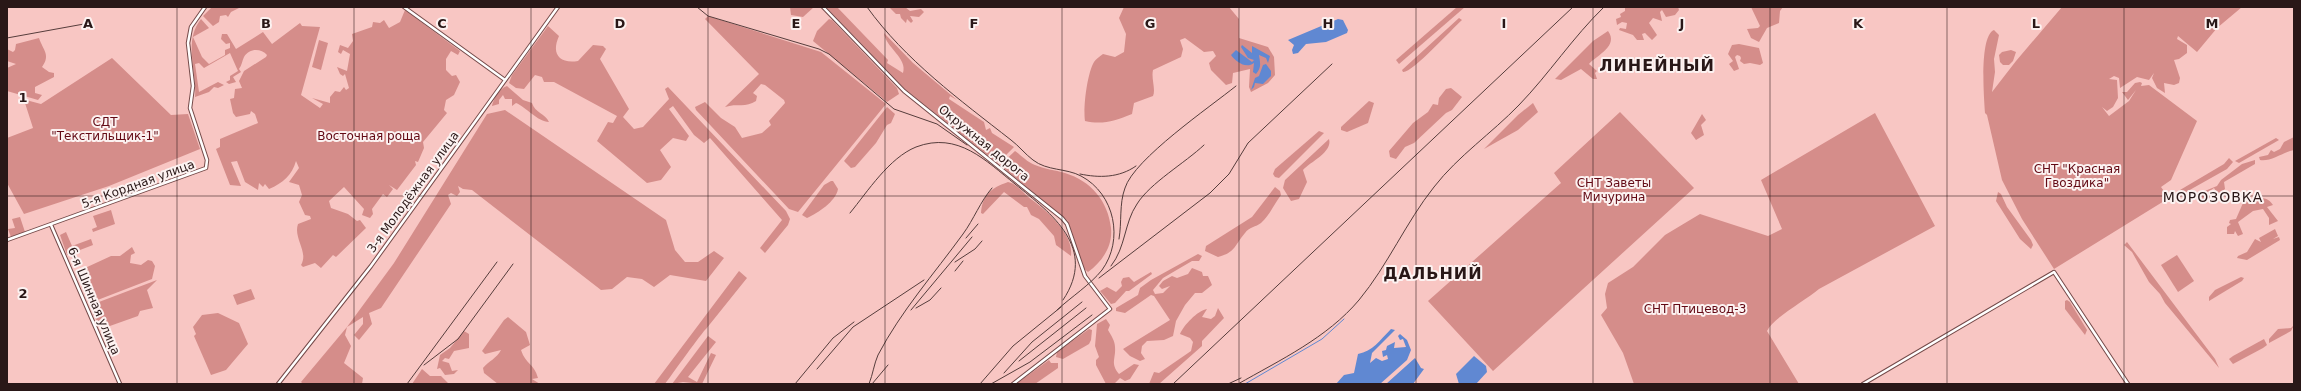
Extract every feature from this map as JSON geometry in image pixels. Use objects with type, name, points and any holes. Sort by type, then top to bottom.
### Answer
[{"type":"main road","name":"5-я Кордная улица","points":[[7,240],[206,168],[207,160],[190,108],[193,86],[188,43],[191,27],[205,7]]},
{"type":"main road","points":[[404,7],[505,80]]},
{"type":"main road","name":"3-я Молодёжная улица","points":[[278,384],[367,270],[558,7]]},
{"type":"main road","name":"Окружная дорога","points":[[823,7],[904,91],[1062,218],[1069,228],[1085,276],[1110,310],[1013,384]]},
{"type":"main road","name":"6-я Шинная улица","points":[[51,225],[120,384]]},
{"type":"main road","points":[[1863,384],[2054,272],[2128,384]]},
{"type":"green space","points":[[212,7],[241,7],[231,12],[228,17],[226,15],[220,16],[219,22],[213,26],[203,16]]},
{"type":"green space","points":[[790,7],[814,7],[803,17],[791,15]]},
{"type":"green space","points":[[826,7],[837,7],[888,60],[887,63],[903,73],[904,68],[902,62],[888,43],[884,33],[913,63],[957,100],[950,96],[949,99],[984,122],[986,130],[990,128],[992,133],[1014,147],[999,162],[996,162],[905,89]]},
{"type":"green space","points":[[905,7],[910,11],[921,9],[924,12],[919,17],[910,16],[913,21],[911,23],[907,19],[906,23],[901,18],[900,14],[896,14],[890,8]]},
{"type":"green space","points":[[1124,7],[1229,7],[1239,19],[1239,38],[1268,47],[1274,57],[1275,75],[1268,83],[1251,92],[1249,87],[1250,69],[1233,73],[1232,83],[1226,85],[1211,70],[1209,63],[1216,56],[1213,51],[1204,52],[1185,38],[1180,40],[1183,49],[1181,57],[1153,70],[1153,96],[1134,103],[1132,114],[1108,122],[1097,123],[1085,121],[1086,91],[1089,74],[1094,62],[1103,54],[1115,57],[1124,52],[1126,34],[1119,18]]},
{"type":"green space","points":[[1457,7],[1465,7],[1399,64],[1396,60]]},
{"type":"green space","points":[[1625,7],[1678,7],[1679,10],[1675,15],[1666,17],[1662,10],[1660,12],[1662,21],[1653,18],[1649,23],[1657,35],[1652,40],[1645,33],[1642,34],[1644,40],[1637,40],[1633,35],[1619,30],[1620,28],[1626,29],[1627,23],[1622,22],[1617,25],[1616,19],[1621,17],[1620,14],[1625,11]]},
{"type":"green space","points":[[1751,7],[1783,7],[1780,11],[1779,23],[1767,28],[1759,42],[1751,38],[1747,29],[1758,28],[1760,26]]},
{"type":"green space","name":"СНТ \"Красная Гвоздика\"","points":[[2062,7],[2242,7],[2217,28],[2197,52],[2178,36],[2177,39],[2187,45],[2187,53],[2179,59],[2174,60],[2180,78],[2179,83],[2174,85],[2164,83],[2165,93],[2157,88],[2152,78],[2154,73],[2149,80],[2137,77],[2120,88],[2119,78],[2114,76],[2109,79],[2117,80],[2118,98],[2113,107],[2107,111],[2102,107],[2109,116],[2129,101],[2136,90],[2128,100],[2122,92],[2127,92],[2135,83],[2140,82],[2142,83],[2141,86],[2149,85],[2197,121],[2171,180],[2161,187],[2169,198],[2054,269],[2022,219],[2002,180],[1987,115],[1985,113],[1984,55],[1989,35],[1994,30],[1999,35],[1994,59],[1995,72],[1992,92]]},
{"type":"green space","name":"Восточная роща","points":[[405,10],[460,51],[458,55],[451,51],[446,59],[446,70],[452,76],[456,75],[460,82],[454,95],[446,100],[444,110],[447,113],[423,142],[424,148],[418,162],[415,161],[416,165],[397,190],[389,185],[393,189],[387,197],[383,194],[372,209],[373,214],[370,218],[362,215],[364,209],[344,187],[329,201],[331,208],[348,214],[357,221],[360,220],[366,228],[336,257],[333,255],[321,268],[315,263],[303,267],[301,265],[303,255],[297,229],[298,224],[311,219],[310,216],[305,215],[299,202],[302,195],[299,185],[289,182],[299,168],[296,161],[292,170],[283,181],[269,189],[265,184],[263,187],[259,183],[258,190],[245,182],[237,161],[231,162],[241,186],[230,185],[216,149],[220,147],[220,139],[258,123],[255,114],[251,111],[250,114],[236,117],[233,113],[230,99],[234,98],[235,89],[242,88],[239,81],[244,71],[267,55],[258,50],[246,54],[239,69],[241,72],[233,77],[236,82],[229,84],[226,82],[230,80],[230,76],[238,71],[230,53],[204,68],[199,63],[195,64],[199,92],[218,82],[224,85],[218,88],[214,87],[209,92],[195,97],[192,56],[193,37],[202,57],[209,64],[225,55],[225,50],[230,48],[230,43],[226,44],[221,39],[222,34],[227,34],[236,49],[263,32],[272,44],[300,23],[302,26],[320,27],[301,95],[320,108],[323,104],[312,98],[330,103],[330,97],[335,91],[340,92],[344,87],[346,90],[349,88],[345,74],[343,76],[340,74],[337,67],[347,71],[350,54],[343,50],[341,54],[338,52],[340,45],[348,48],[353,41],[352,34],[372,27],[373,22],[380,23],[384,20],[389,28],[400,22]]},
{"type":"green space","points":[[708,16],[821,52],[886,104],[798,212],[789,209],[696,110],[695,107],[705,102],[721,118],[735,127],[742,138],[762,133],[771,125],[769,121],[785,103],[784,100],[765,85],[761,84],[753,93],[757,96],[756,101],[745,105],[725,107],[759,74],[705,19]]},
{"type":"green space","points":[[1459,18],[1462,20],[1432,50],[1415,66],[1403,72],[1402,70]]},
{"type":"green space","name":"Восточная роща","points":[[201,19],[209,28],[193,37],[196,28]]},
{"type":"green space","points":[[829,19],[832,20],[897,88],[899,94],[887,102],[813,41],[817,31]]},
{"type":"green space","points":[[548,26],[559,36],[556,53],[566,61],[578,61],[593,45],[603,46],[606,49],[600,59],[629,109],[623,117],[634,129],[643,127],[669,99],[665,89],[668,87],[786,211],[790,219],[788,225],[765,253],[760,248],[782,220],[710,138],[704,143],[694,135],[673,106],[669,109],[689,136],[686,141],[673,138],[660,150],[671,167],[661,180],[647,183],[597,141],[608,122],[613,123],[617,116],[554,82],[544,82],[542,77],[535,75],[524,89],[516,88],[509,83],[512,75]]},
{"type":"green space","points":[[1608,31],[1611,36],[1609,46],[1589,64],[1597,71],[1595,73],[1597,79],[1593,79],[1581,69],[1561,80],[1555,79],[1593,41]]},
{"type":"green space","points":[[39,38],[46,56],[45,63],[42,67],[49,72],[54,73],[54,77],[35,87],[35,93],[42,95],[38,100],[7,91],[7,68],[16,64],[7,61],[7,49],[13,52],[16,44]]},
{"type":"green space","points":[[319,40],[328,43],[321,70],[312,67]]},
{"type":"green space","points":[[1739,44],[1759,48],[1763,63],[1760,65],[1750,63],[1744,64],[1740,61],[1740,56],[1737,55],[1735,57],[1739,69],[1734,71],[1729,64],[1733,61],[1728,54],[1732,45]]},
{"type":"green space","points":[[2011,50],[2016,52],[2013,61],[2009,65],[2003,65],[2000,62],[1999,55],[2002,52]]},
{"type":"green space","name":"СДТ \"Текстильщик-1\"","points":[[112,58],[171,115],[188,114],[200,149],[109,186],[24,214],[7,183],[7,138],[33,128],[25,103],[26,100],[41,104]]},
{"type":"green space","points":[[507,86],[523,100],[532,103],[535,109],[549,122],[541,120],[516,103],[512,106],[512,99],[505,99],[503,95],[499,100],[499,104],[492,106],[499,92]]},
{"type":"green space","points":[[1451,88],[1462,97],[1452,110],[1446,113],[1414,143],[1405,147],[1396,159],[1390,157],[1389,151],[1413,123],[1428,112],[1433,104],[1438,105],[1439,98],[1446,89]]},
{"type":"green space","points":[[1369,101],[1374,103],[1368,123],[1347,132],[1341,130],[1341,127]]},
{"type":"green space","points":[[1533,103],[1538,112],[1518,130],[1484,149],[1518,115]]},
{"type":"green space","points":[[887,107],[895,114],[891,123],[887,125],[876,143],[855,167],[851,168],[844,161]]},
{"type":"green space","points":[[505,110],[666,220],[675,250],[685,262],[698,262],[714,251],[724,258],[706,281],[670,275],[654,287],[642,279],[627,277],[612,289],[601,290],[472,190],[463,189],[458,186],[460,192],[457,196],[451,193],[448,195],[451,204],[381,308],[369,313],[372,324],[359,340],[354,335],[363,324],[363,317],[347,327],[394,263],[487,114]]},
{"type":"green space","name":"СНТ Заветы Мичурина","points":[[1620,112],[1694,188],[1493,371],[1428,301],[1561,183],[1554,173]]},
{"type":"green space","name":"СНТ Птицевод-3","points":[[1875,113],[1935,226],[1819,289],[1776,320],[1767,331],[1799,384],[1634,384],[1623,353],[1601,315],[1607,308],[1605,294],[1608,283],[1633,267],[1665,235],[1700,214],[1768,236],[1782,229],[1761,180]]},
{"type":"green space","points":[[1702,114],[1706,120],[1701,125],[1704,135],[1696,140],[1691,133]]},
{"type":"green space","points":[[1319,131],[1324,133],[1279,178],[1275,177],[1273,174],[1275,169]]},
{"type":"green space","points":[[2294,137],[2294,150],[2268,160],[2260,160],[2259,157],[2268,155],[2271,150],[2274,152],[2280,149],[2284,142]]},
{"type":"green space","points":[[2276,138],[2279,140],[2239,163],[2235,161]]},
{"type":"green space","points":[[1329,139],[1328,148],[1303,170],[1307,182],[1299,199],[1291,201],[1283,188],[1285,180]]},
{"type":"green space","points":[[1015,151],[1032,164],[1042,168],[1065,173],[1083,181],[1097,193],[1102,201],[1109,218],[1111,228],[1110,241],[1106,253],[1088,272],[1083,268],[1068,221],[1000,165]]},
{"type":"green space","points":[[2229,158],[2233,162],[2227,169],[2179,196],[2180,190],[2224,164]]},
{"type":"green space","points":[[2255,160],[2255,164],[2224,182],[2225,189],[2218,194],[2214,188],[2208,192],[2211,198],[2204,202],[2200,193],[2217,186],[2221,180],[2242,164]]},
{"type":"green space","points":[[833,181],[838,189],[834,198],[821,210],[811,216],[807,218],[802,215],[824,185]]},
{"type":"green space","points":[[1008,182],[1013,184],[1041,207],[1063,230],[1071,247],[1071,256],[1056,245],[1054,236],[1039,219],[1031,215],[1027,207],[1024,207],[1004,192],[983,214],[981,213],[983,201],[988,193]]},
{"type":"green space","points":[[1275,187],[1280,191],[1281,195],[1269,213],[1261,223],[1247,231],[1232,251],[1218,257],[1205,251],[1206,246],[1252,217]]},
{"type":"green space","points":[[1998,192],[2001,194],[2007,207],[2031,240],[2033,245],[2031,249],[2020,239],[1996,201]]},
{"type":"green space","points":[[2253,198],[2264,198],[2271,202],[2273,205],[2267,207],[2278,221],[2269,225],[2269,218],[2263,209],[2253,211],[2238,222],[2243,234],[2238,236],[2235,231],[2234,234],[2227,234],[2227,227],[2231,224],[2229,223],[2230,220],[2236,219],[2243,203]]},
{"type":"green space","points":[[111,210],[115,224],[93,232],[92,229],[97,227],[93,216]]},
{"type":"green space","points":[[20,217],[25,232],[11,237],[8,229],[15,228],[12,219]]},
{"type":"green space","points":[[2275,229],[2278,236],[2273,239],[2279,237],[2280,240],[2247,260],[2237,258],[2238,256],[2247,252],[2255,239],[2261,242],[2259,238]]},
{"type":"green space","points":[[66,232],[72,246],[91,239],[93,245],[67,255],[60,235]]},
{"type":"green space","points":[[2127,242],[2215,359],[2219,368],[2149,282],[2132,252],[2124,245]]},
{"type":"green space","points":[[132,247],[135,253],[131,255],[130,263],[141,265],[148,260],[152,261],[155,266],[152,279],[95,301],[89,301],[82,287],[87,281],[85,268],[111,256],[120,256]]},
{"type":"green space","points":[[1198,254],[1202,256],[1199,261],[1192,261],[1163,278],[1153,290],[1155,294],[1163,293],[1170,286],[1162,289],[1159,286],[1163,281],[1172,276],[1177,278],[1188,274],[1192,268],[1202,272],[1203,276],[1208,276],[1212,285],[1202,293],[1195,293],[1185,305],[1176,321],[1173,336],[1164,340],[1147,341],[1142,346],[1141,353],[1145,359],[1140,361],[1130,356],[1123,349],[1170,320],[1154,296],[1151,295],[1125,313],[1116,311],[1116,308],[1138,295],[1140,288],[1151,280]]},
{"type":"green space","points":[[2177,255],[2194,281],[2178,292],[2161,265]]},
{"type":"green space","points":[[739,271],[747,278],[699,337],[665,384],[654,384]]},
{"type":"green space","points":[[1151,272],[1152,274],[1129,291],[1126,291],[1115,303],[1111,304],[1100,291],[1107,287],[1116,292],[1122,286],[1121,282],[1123,278],[1129,277],[1134,282]]},
{"type":"green space","points":[[2241,277],[2244,278],[2242,281],[2209,301],[2209,297],[2215,290]]},
{"type":"green space","points":[[157,280],[147,290],[153,308],[140,311],[138,316],[107,327],[96,319],[91,305]]},
{"type":"green space","points":[[251,289],[255,299],[237,305],[233,295]]},
{"type":"green space","points":[[2067,300],[2070,302],[2087,330],[2085,335],[2065,309],[2065,301]]},
{"type":"green space","points":[[1218,308],[1224,318],[1202,341],[1202,346],[1159,384],[1149,384],[1154,372],[1159,373],[1191,351],[1193,342],[1190,338],[1180,334],[1195,315],[1207,309],[1202,317],[1211,319],[1215,316]]},
{"type":"green space","points":[[218,313],[239,323],[248,344],[226,370],[211,375],[194,336],[196,334],[193,327],[202,315]]},
{"type":"green space","points":[[508,317],[526,332],[530,345],[521,350],[525,359],[534,369],[538,378],[532,379],[540,384],[498,384],[484,373],[483,368],[501,350],[485,354],[482,351],[504,320]]},
{"type":"green space","points":[[1106,319],[1110,325],[1108,330],[1114,343],[1114,364],[1116,370],[1119,374],[1134,364],[1139,365],[1130,379],[1125,381],[1120,378],[1114,384],[1106,384],[1096,365],[1096,360],[1099,357],[1095,346],[1097,324]]},
{"type":"green space","points":[[2294,325],[2291,331],[2269,343],[2269,339],[2278,329],[2291,328]]},
{"type":"green space","points":[[347,327],[345,335],[351,346],[344,363],[363,378],[362,384],[303,384],[301,382]]},
{"type":"green space","points":[[1089,329],[1092,330],[1089,344],[1063,359],[1056,357],[1057,352]]},
{"type":"green space","points":[[464,331],[469,334],[469,348],[454,351],[449,359],[445,358],[442,361],[449,363],[452,371],[458,370],[454,374],[445,375],[440,368],[437,369],[440,355],[450,348]]},
{"type":"green space","points":[[708,336],[716,342],[688,377],[697,382],[711,353],[716,355],[702,384],[683,382],[672,384]]},
{"type":"green space","points":[[2264,339],[2267,345],[2263,348],[2233,364],[2229,359],[2233,356]]},
{"type":"green space","points":[[1049,360],[1051,363],[1058,363],[1058,368],[1035,384],[1016,384]]},
{"type":"green space","points":[[422,369],[430,376],[441,376],[448,383],[412,384]]},
{"type":"water","points":[[1338,19],[1343,20],[1348,30],[1347,33],[1326,42],[1306,44],[1298,53],[1293,54],[1292,50],[1294,45],[1288,40]]},
{"type":"water","points":[[1242,45],[1252,53],[1252,46],[1270,56],[1268,63],[1266,58],[1259,55],[1260,67],[1256,74],[1253,72],[1254,63],[1251,65],[1241,64],[1231,55],[1236,50],[1252,62],[1254,60],[1248,58],[1241,47]]},
{"type":"water","points":[[1266,64],[1271,71],[1271,76],[1263,84],[1255,83],[1251,90],[1255,78],[1259,76],[1263,65]]},
{"type":"water","points":[[1391,329],[1395,330],[1372,353],[1370,363],[1376,358],[1382,361],[1388,359],[1387,355],[1383,357],[1382,351],[1386,350],[1387,346],[1395,342],[1394,348],[1406,347],[1403,339],[1400,340],[1398,336],[1400,334],[1407,340],[1411,350],[1407,360],[1380,384],[1336,384],[1344,375],[1354,373],[1358,354],[1372,348]]},
{"type":"water","points":[[1474,356],[1486,366],[1487,372],[1476,384],[1459,384],[1456,374]]},
{"type":"water","points":[[1415,358],[1421,368],[1424,369],[1413,384],[1386,384]]},
{"type":"waterway","points":[[1245,384],[1322,339],[1344,319]]},
{"type":"railway","points":[[697,7],[708,16],[819,49],[829,54],[894,109],[937,124],[967,145]]},
{"type":"railway","points":[[867,7],[898,45],[916,62],[953,94],[1014,142],[1038,164],[1075,173],[1093,184],[1102,194],[1112,218],[1114,232],[1113,245],[1109,258],[1102,270],[1086,286],[1057,310]]},
{"type":"railway","points":[[1173,384],[1573,7]]},
{"type":"railway","points":[[1238,384],[1318,337],[1346,314],[1369,287],[1424,200],[1443,176],[1519,105],[1604,7]]},
{"type":"railway","points":[[7,38],[84,24]]},
{"type":"railway","points":[[1099,278],[1210,193],[1229,174],[1248,143],[1332,64]]},
{"type":"railway","points":[[1119,239],[1123,194],[1131,176],[1142,163],[1174,134],[1236,86]]},
{"type":"railway","points":[[850,213],[888,167],[906,152],[916,147],[931,143],[945,143],[958,146],[982,158],[1029,195],[1056,220],[1066,234],[1073,248],[1075,264],[1073,281],[1063,300]]},
{"type":"railway","points":[[1111,266],[1120,251],[1133,211],[1143,196],[1150,188],[1204,145]]},
{"type":"railway","points":[[1080,174],[1109,176],[1123,173],[1136,166]]},
{"type":"railway","points":[[869,384],[878,355],[897,323],[963,234],[992,188]]},
{"type":"railway","points":[[966,238],[978,224]]},
{"type":"railway","points":[[911,310],[972,237]]},
{"type":"railway","points":[[955,262],[975,249],[982,241]]},
{"type":"railway","points":[[955,271],[963,261]]},
{"type":"railway","points":[[407,384],[497,262]]},
{"type":"railway","points":[[424,365],[458,339],[513,264]]},
{"type":"railway","points":[[817,369],[853,327],[924,280]]},
{"type":"railway","points":[[916,308],[930,300],[941,288]]},
{"type":"railway","points":[[1004,373],[1032,342],[1082,302]]},
{"type":"railway","points":[[980,384],[1013,346],[1061,307]]},
{"type":"railway","points":[[1019,361],[1086,308]]},
{"type":"railway","points":[[991,384],[1030,362],[1092,315]]},
{"type":"railway","points":[[795,384],[833,338],[854,322]]},
{"type":"railway","points":[[872,384],[888,365]]},
{"type":"railway","points":[[1228,384],[1241,378]]},
{"type":"district","name":"ЛИНЕЙНЫЙ","points":[[1657,65]]},
{"type":"district","name":"МОРОЗОВКА","points":[[2213,197]]},
{"type":"district","name":"ДАЛЬНИЙ","points":[[1433,273]]}]
